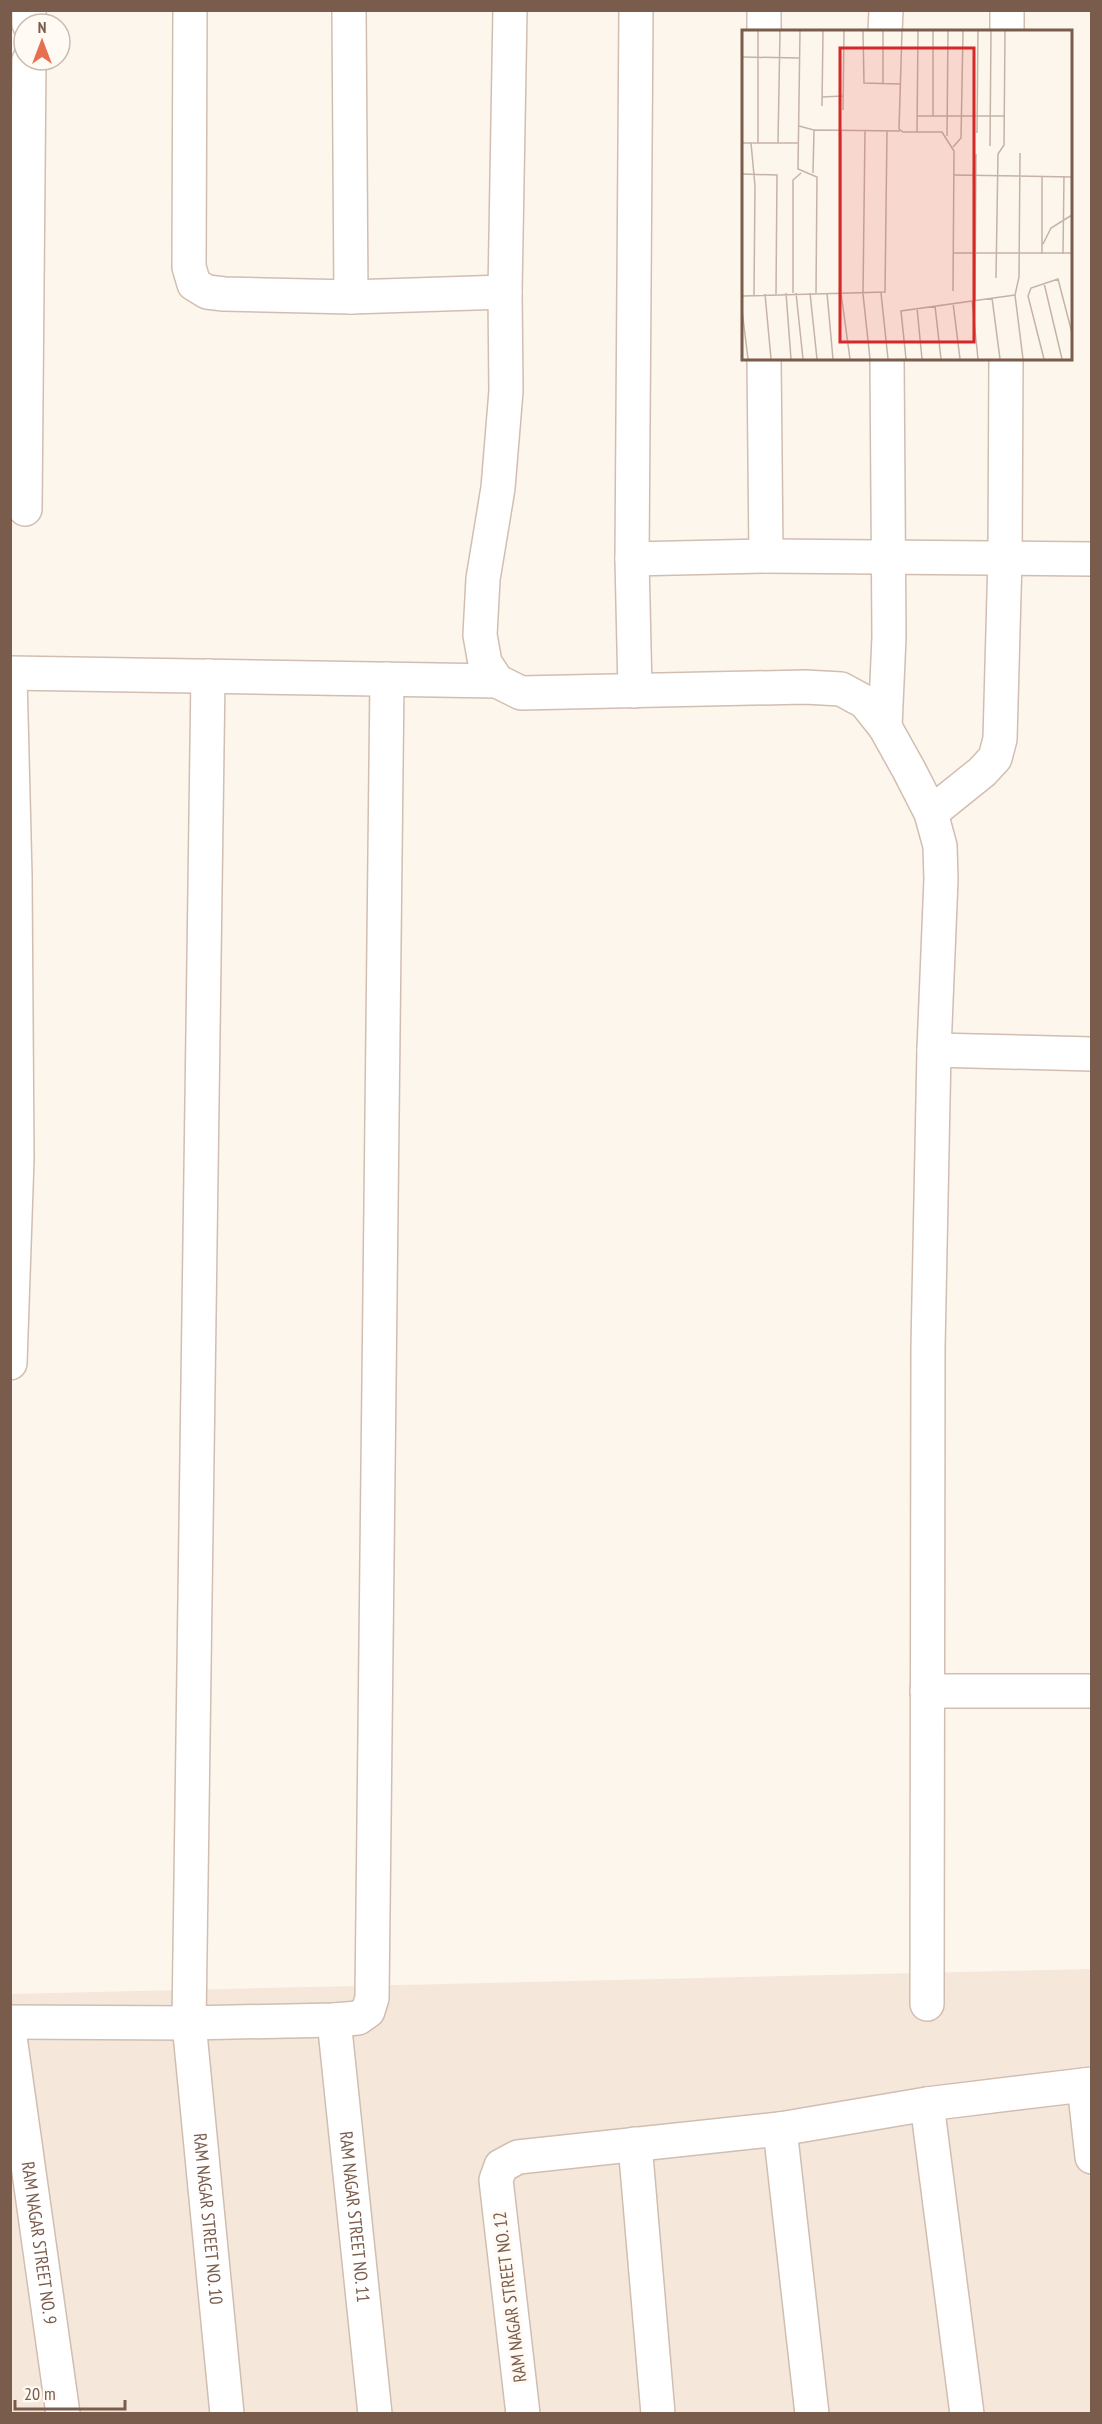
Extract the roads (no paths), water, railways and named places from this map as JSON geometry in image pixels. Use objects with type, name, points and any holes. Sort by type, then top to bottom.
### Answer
[{"type":"street","points":[[190,10],[189,267],[194,284],[207,292],[224,294],[351,297],[505,292]]},
{"type":"street","points":[[349,10],[351,297]]},
{"type":"street","points":[[497,681],[485,663],[480,635],[483,579],[498,488],[506,391],[505,292],[510,10]]},
{"type":"street","points":[[635,691],[632,559],[636,10]]},
{"type":"street","points":[[764,10],[764,30]]},
{"type":"street","points":[[885,10],[885,30]]},
{"type":"street","points":[[1007,10],[1007,30]]},
{"type":"street","points":[[25,509],[18,398],[29,72]]},
{"type":"street","points":[[764,360],[765,556]]},
{"type":"street","points":[[885,727],[889,637],[887,360]]},
{"type":"street","points":[[931,813],[982,772],[995,758],[1000,739],[1005,558],[1006,360]]},
{"type":"street","points":[[632,559],[765,556],[1092,559]]},
{"type":"street","points":[[10,1363],[17,1148],[15,876],[10,675],[497,681],[521,693],[805,687],[841,689],[866,702],[885,727],[931,813],[940,846],[928,1348],[927,2004]]},
{"type":"street","name":"RAM NAGAR STREET NO. 10","points":[[208,676],[189,2024],[227,2414]]},
{"type":"street","points":[[10,2022],[189,2024],[334,2020],[358,2018],[368,2011],[372,1998],[387,679]]},
{"type":"street","points":[[934,1050],[1092,1054]]},
{"type":"street","points":[[927,1691],[1092,1691]]},
{"type":"street","name":"RAM NAGAR STREET NO. 11","points":[[334,2020],[375,2414]]},
{"type":"street","name":"RAM NAGAR STREET NO. 9","points":[[10,2037],[63,2414]]},
{"type":"street","points":[[658,2414],[635,2144],[780,2129],[927,2104],[1088,2084],[1092,2157]]},
{"type":"street","points":[[927,2104],[967,2414]]},
{"type":"street","points":[[780,2129],[812,2414]]},
{"type":"street","name":"RAM NAGAR STREET NO. 12","points":[[524,2414],[496,2180],[501,2166],[518,2157],[635,2144]]}]
